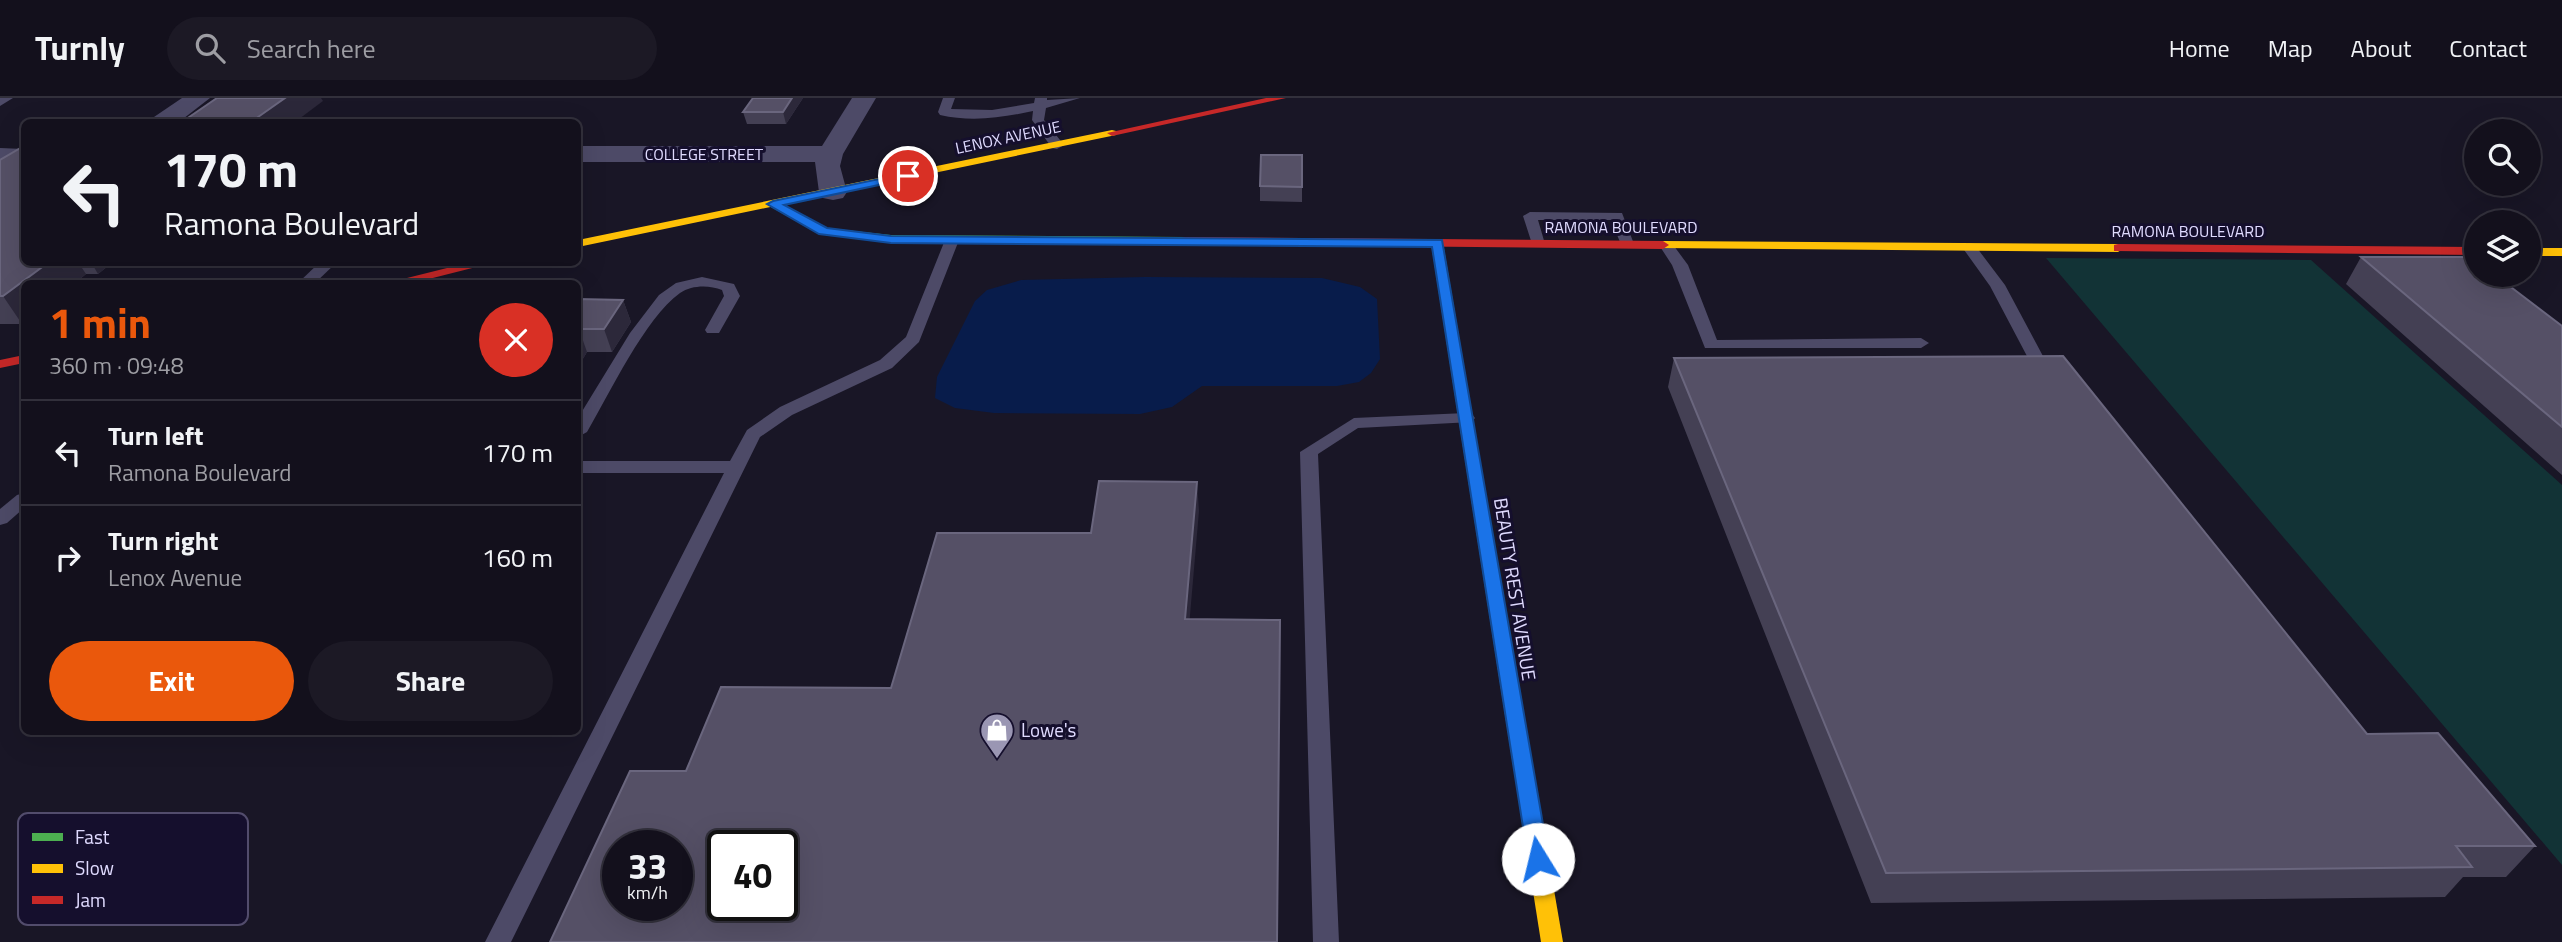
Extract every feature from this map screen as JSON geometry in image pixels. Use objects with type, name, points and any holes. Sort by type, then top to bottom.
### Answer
[{"type":"street","points":[[167,119],[198,98]]},
{"type":"street","points":[[833,192],[827,166],[830,153],[864,98]]},
{"type":"street","name":"LENOX AVENUE","points":[[581,243],[1281,98]]},
{"type":"street","name":"COLLEGE STREET","points":[[581,155],[830,153]]},
{"type":"street","name":"RAMONA BOULEVARD","points":[[773,204],[824,231],[891,239],[2464,251]]},
{"type":"street","name":"BEAUTY REST AVENUE","points":[[1437,243],[1552,942]]},
{"type":"street","points":[[2541,252],[2562,252]]},
{"type":"street","points":[[405,280],[459,266]]},
{"type":"street","points":[[0,364],[21,360]]},
{"type":"lane","points":[[0,102],[7,98]]},
{"type":"lane","points":[[949,98],[944,112],[961,116],[1072,98]]},
{"type":"lane","points":[[1040,102],[1038,120],[1057,145]]},
{"type":"lane","points":[[1538,244],[1530,216],[1617,216],[1628,244]]},
{"type":"lane","points":[[498,942],[753,434],[786,411],[886,364],[913,339],[952,240]]},
{"type":"lane","points":[[1666,245],[1680,265],[1711,345],[1921,344]]},
{"type":"lane","points":[[1969,247],[1997,285],[2036,358]]},
{"type":"lane","points":[[309,280],[325,266]]},
{"type":"lane","points":[[581,427],[654,309],[674,289],[705,282],[729,287],[732,296],[713,330]]},
{"type":"lane","points":[[1326,942],[1309,452],[1354,423],[1466,418]]},
{"type":"lane","points":[[581,467],[735,467]]},
{"type":"lane","points":[[0,519],[21,502]]},
{"type":"green space","points":[[2046,258],[2311,260],[2562,485],[2562,865]]},
{"type":"water","points":[[1145,277],[1322,278],[1360,287],[1377,299],[1380,359],[1371,373],[1359,382],[1337,386],[1202,386],[1172,407],[1140,414],[994,413],[955,408],[935,398],[937,377],[975,301],[987,290],[1021,280]]},
{"type":"building","points":[[217,98],[285,98],[255,119],[186,119]]},
{"type":"building","points":[[753,98],[792,98],[783,112],[743,112]]},
{"type":"building","points":[[21,148],[21,266],[44,266],[21,280],[3,296],[0,296],[0,160]]},
{"type":"building","points":[[1261,155],[1302,155],[1302,187],[1260,186]]},
{"type":"building","points":[[2361,257],[2464,257],[2464,287],[2511,287],[2562,326],[2562,427]]},
{"type":"building","points":[[581,299],[623,300],[604,329],[581,329]]},
{"type":"building","points":[[2063,356],[2367,734],[2438,733],[2535,846],[2456,846],[2472,867],[1886,873],[1674,358]]},
{"type":"building","name":"Lowe's","points":[[1099,481],[1197,482],[1185,619],[1280,620],[1277,942],[550,942],[602,831],[602,921],[693,921],[693,830],[602,830],[630,771],[686,771],[721,687],[891,688],[937,533],[1091,533]]},
{"type":"traffic: fast","points":[[773,204],[824,231],[891,239],[1185,241]]},
{"type":"traffic: fast","points":[[1437,243],[1506,664]]},
{"type":"traffic: slow","points":[[581,243],[1112,133]]},
{"type":"traffic: slow","points":[[1663,245],[2118,248]]},
{"type":"traffic: slow","points":[[2541,252],[2562,252]]},
{"type":"traffic: slow","points":[[1506,664],[1552,942]]},
{"type":"traffic: jam","points":[[1112,133],[1281,98]]},
{"type":"traffic: jam","points":[[1185,241],[1663,245]]},
{"type":"traffic: jam","points":[[2118,248],[2464,251]]},
{"type":"traffic: jam","points":[[407,280],[472,266]]},
{"type":"traffic: jam","points":[[0,364],[21,360]]},
{"type":"place","name":"Lowe's","points":[[997,760]]},
{"type":"route","points":[[908,176],[773,204],[824,231],[891,239],[1437,243],[1538,859]]}]
